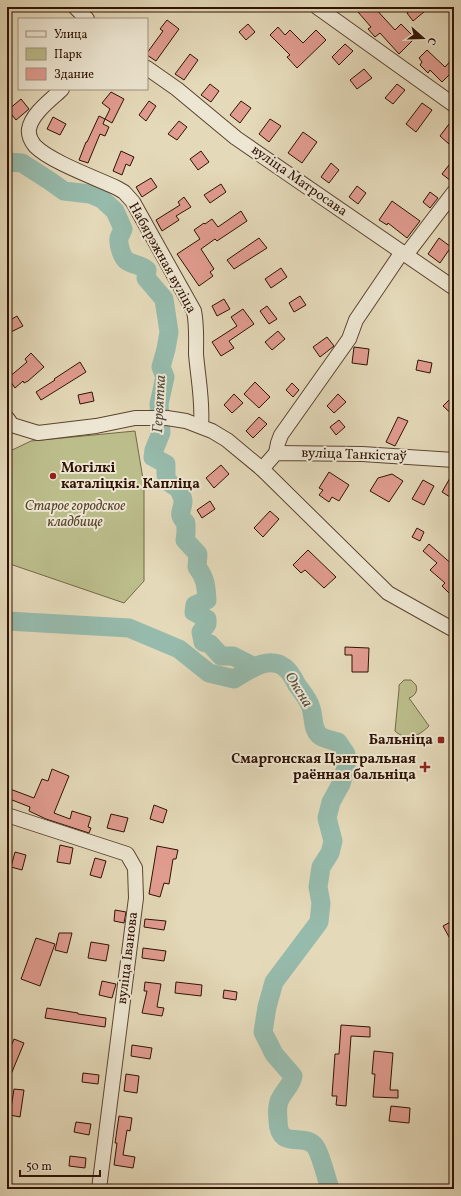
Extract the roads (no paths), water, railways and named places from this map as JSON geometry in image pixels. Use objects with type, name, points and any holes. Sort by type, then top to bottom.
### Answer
[{"type":"street","points":[[75,7],[86,18]]},
{"type":"street","points":[[317,7],[454,105]]},
{"type":"street","name":"вуліца Матросава","points":[[148,69],[177,89],[236,138],[454,288]]},
{"type":"street","name":"Набярэжная вуліца","points":[[61,90],[36,115],[29,129],[30,137],[34,145],[43,152],[62,163],[117,188],[124,192],[133,202],[194,311],[196,322],[196,354],[201,398],[201,426]]},
{"type":"street","points":[[262,469],[276,453],[281,435],[349,338],[356,320],[404,253],[454,192]]},
{"type":"street","points":[[9,427],[38,433],[96,426],[135,418],[167,418],[186,421],[212,431],[228,440],[262,469],[388,594],[454,630]]},
{"type":"street","name":"вуліца Танкістаў","points":[[276,453],[362,454],[454,460]]},
{"type":"street","name":"вуліца Іванова","points":[[7,815],[127,854],[135,868],[136,898],[99,1189]]},
{"type":"waterway","name":"Гервятка","points":[[7,162],[22,163],[64,191],[90,194],[102,199],[115,211],[123,229],[119,238],[119,244],[125,259],[147,270],[146,278],[164,299],[169,332],[161,367],[165,377],[159,404],[161,433],[154,450],[153,457],[166,464],[167,479],[178,488],[181,494],[183,501],[181,517],[186,523],[185,540],[198,554],[197,567],[205,583],[207,600],[195,605],[194,612],[207,619],[207,624],[201,632],[203,642],[210,644],[221,656],[233,656],[255,667]]},
{"type":"waterway","name":"Оксна","points":[[7,621],[129,628],[179,649],[209,673],[234,679],[265,663],[278,664],[284,667],[292,675],[307,699],[311,708],[314,726],[319,735],[323,738],[338,742],[346,754],[346,767],[341,784],[331,802],[327,818],[333,841],[330,853],[321,867],[318,887],[321,903],[319,922],[274,982],[267,1007],[263,1032],[274,1054],[293,1076],[290,1084],[280,1098],[278,1108],[279,1130],[282,1135],[287,1138],[303,1140],[314,1145],[321,1159],[330,1189]]},
{"type":"place","name":"Могілкі каталіцкія. Капліца","points":[[53,476]]},
{"type":"place","name":"Бальніца","points":[[441,740]]},
{"type":"place","name":"Смаргонская Цэнтральная раённая бальніца","points":[[425,767]]},
{"type":"park label","name":"Старое городское кладбище","points":[[75,514]]}]
